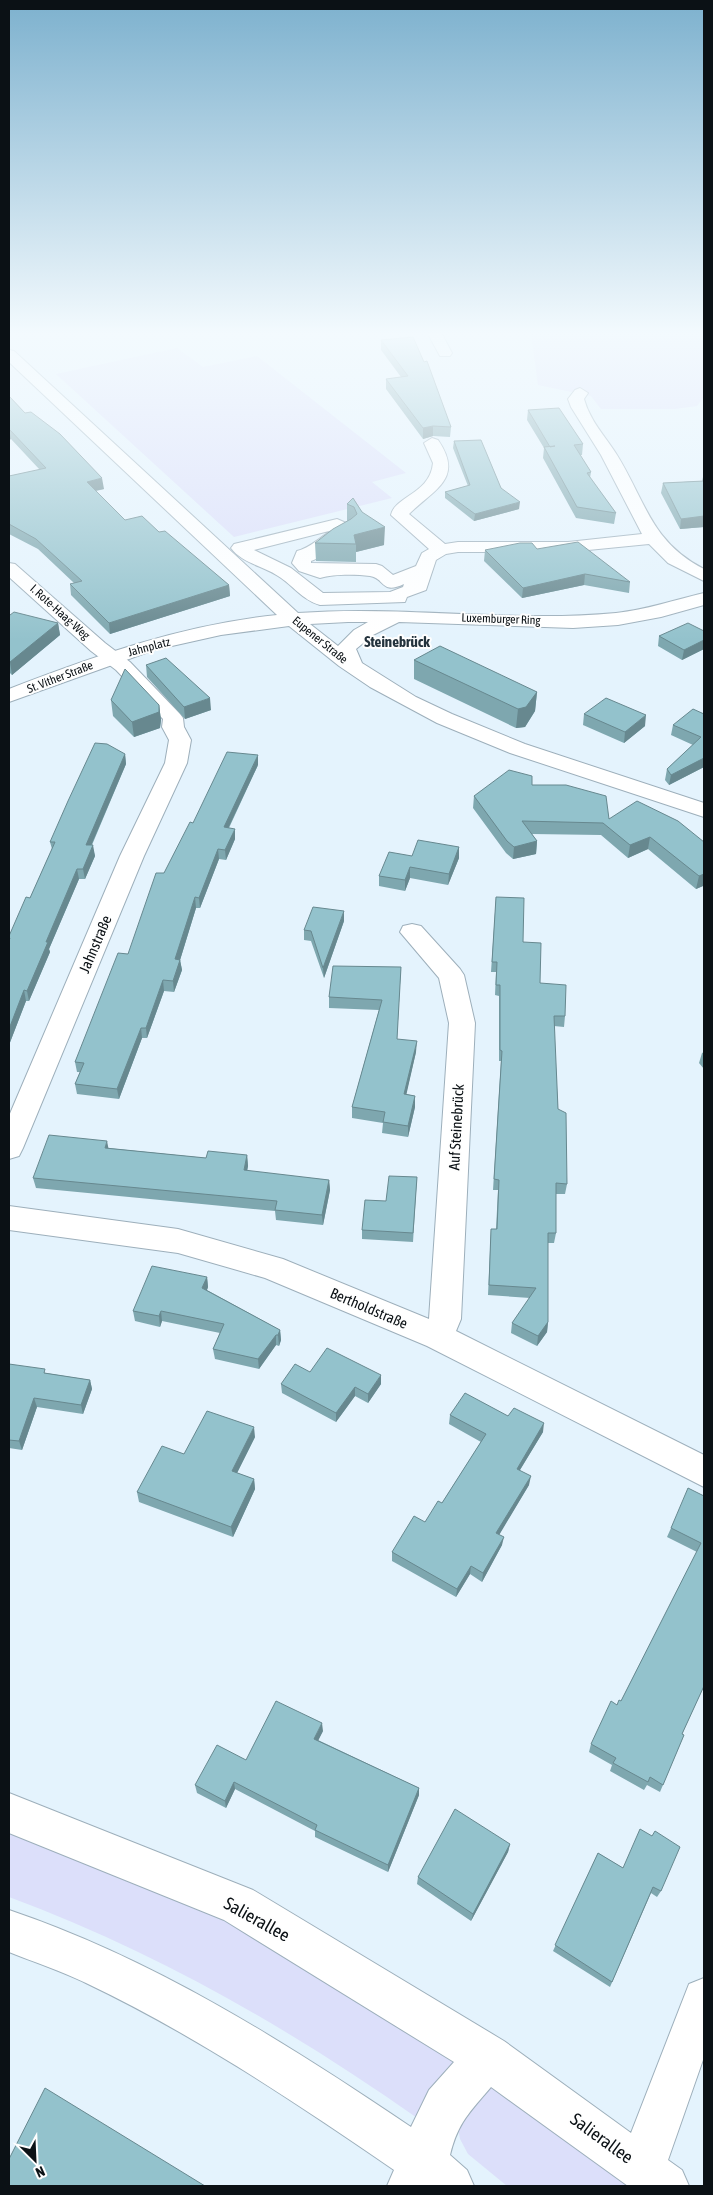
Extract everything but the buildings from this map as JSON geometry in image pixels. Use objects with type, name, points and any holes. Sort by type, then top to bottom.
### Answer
[{"type":"street","name":"Eupener Straße","points":[[98,436],[296,620],[353,666],[408,701],[450,721],[530,753],[704,810]]},
{"type":"street","points":[[596,436],[609,455],[654,538],[672,558],[704,576]]},
{"type":"street","points":[[432,443],[441,464],[438,475],[417,502],[401,510],[400,516],[441,550]]},
{"type":"street","points":[[337,524],[347,530],[324,542],[310,556],[302,555],[301,562],[305,567],[320,572],[321,568],[357,571],[376,570],[391,582],[416,571],[411,591],[398,594],[398,598],[364,599],[320,599],[312,596],[287,573],[249,556],[240,548],[337,524]]},
{"type":"street","points":[[420,586],[428,557],[441,550],[471,546],[568,547],[654,538]]},
{"type":"street","name":"I. Rote-Haag-Weg","points":[[9,568],[98,647],[112,657]]},
{"type":"street","name":"Luxemburger Ring","points":[[296,620],[348,616],[407,616],[562,622],[614,620],[682,607],[704,599]]},
{"type":"street","points":[[353,666],[346,648],[358,635],[376,624],[407,616]]},
{"type":"street","name":"Jahnplatz","points":[[112,657],[197,635],[296,620]]},
{"type":"street","name":"Jahnplatz","points":[[112,657],[173,718],[172,727],[180,740]]},
{"type":"street","name":"St. Vither Straße","points":[[9,696],[112,657]]},
{"type":"street","name":"Jahnstraße","points":[[9,1148],[132,856],[176,763],[180,740]]},
{"type":"street","name":"Auf Steinebrück","points":[[412,932],[451,975],[462,1023],[445,1319],[438,1337]]},
{"type":"street","name":"Bertholdstraße","points":[[9,1218],[178,1241],[272,1268],[438,1337],[704,1472]]},
{"type":"street","name":"Salierallee","points":[[9,1813],[238,1905],[488,2057],[654,2177]]},
{"type":"street","points":[[9,1930],[99,1967],[198,2018],[308,2084],[429,2179]]},
{"type":"street","points":[[654,2177],[653,2134],[704,1999]]},
{"type":"street","points":[[429,2179],[433,2130],[445,2106],[488,2057]]},
{"type":"shaded area","points":[[124,436],[359,436],[406,473],[372,482],[392,498],[234,537]]},
{"type":"shaded area","points":[[9,1822],[113,1863],[224,1917],[462,2059],[420,2120],[322,2054],[222,1995],[118,1943],[9,1897]]},
{"type":"shaded area","points":[[481,2086],[503,2087],[628,2186],[507,2186],[468,2154],[460,2139],[458,2128]]},
{"type":"district","name":"Steinebrück","points":[[397,641]]}]
